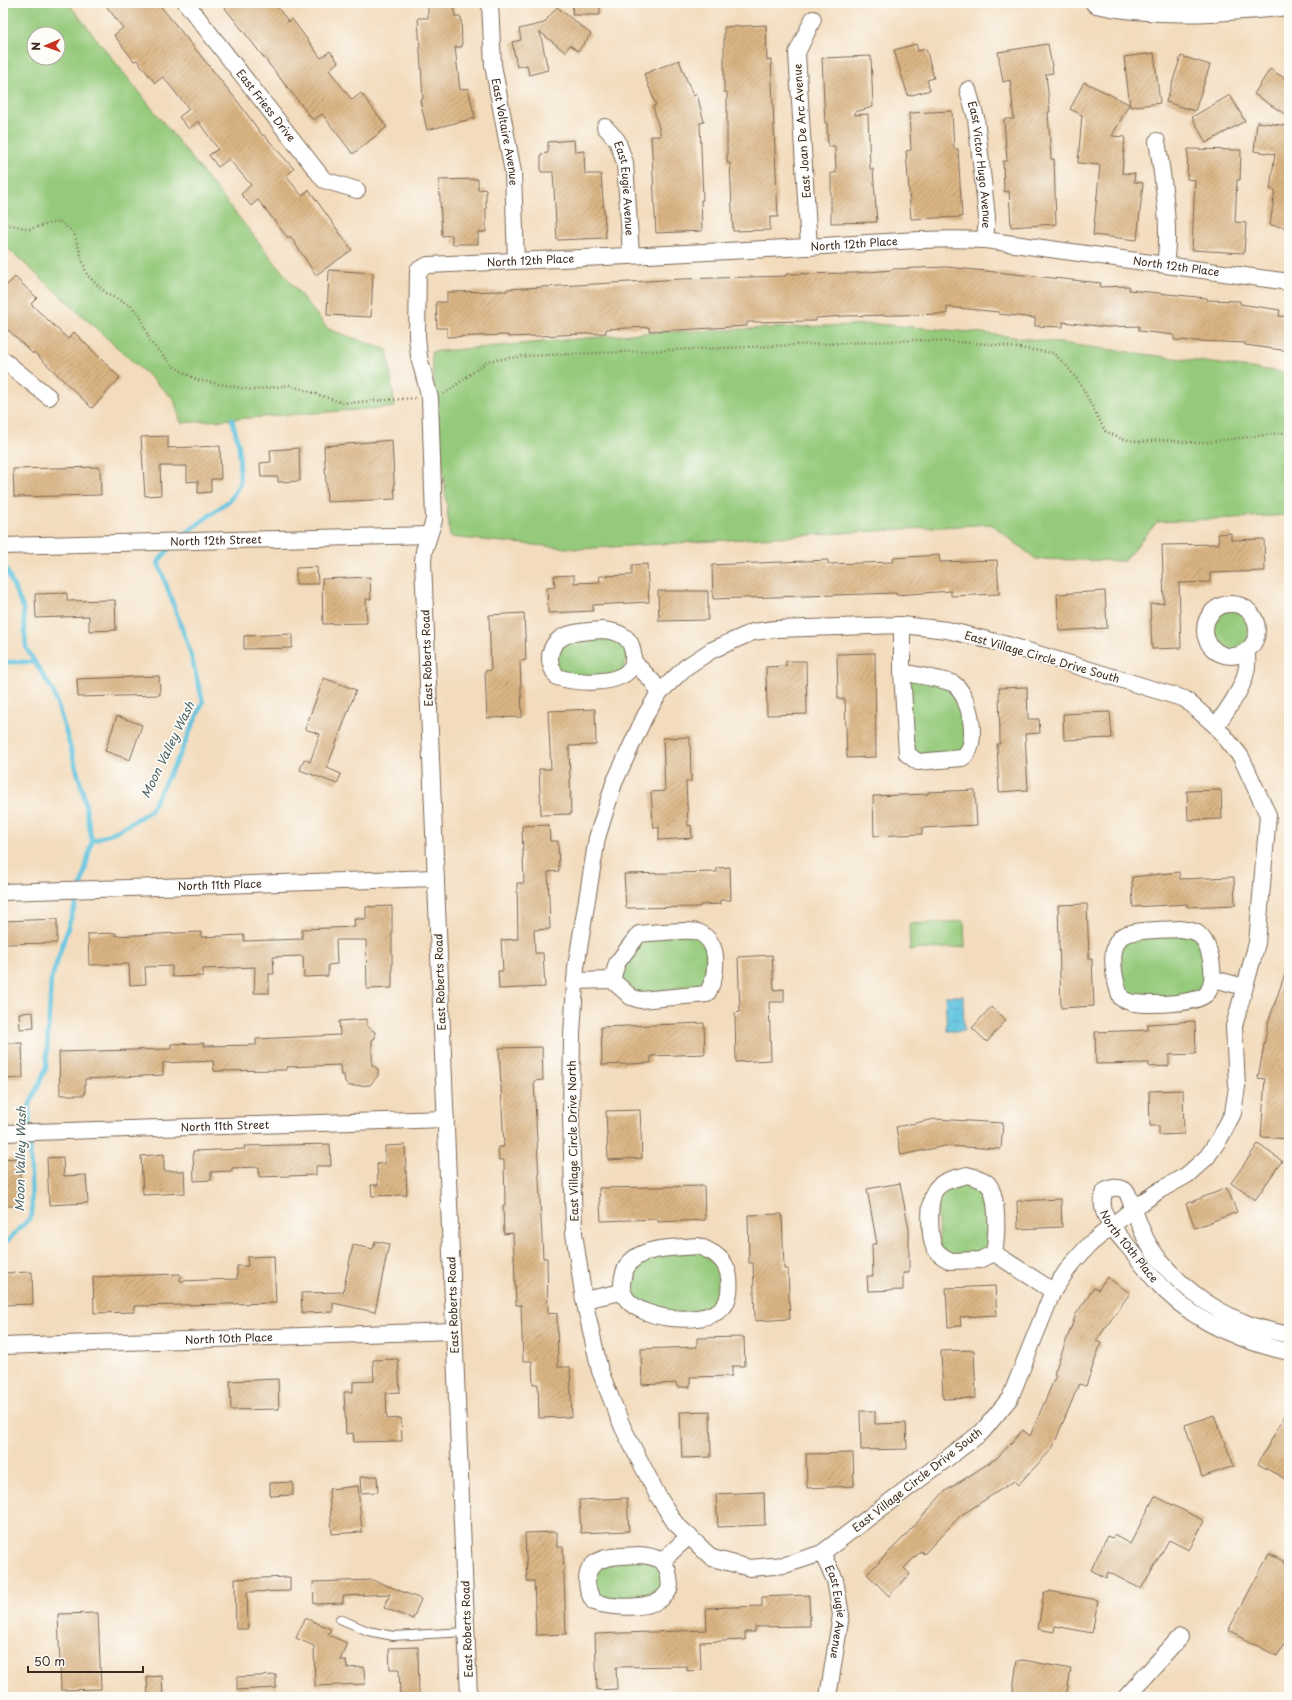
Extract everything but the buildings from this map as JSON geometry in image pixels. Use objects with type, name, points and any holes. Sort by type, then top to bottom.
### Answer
[{"type":"street","name":"East Voltaire Avenue","points":[[490,3],[493,65],[513,172],[516,261]]},
{"type":"street","points":[[1096,3],[1140,10],[1194,12],[1289,5]]},
{"type":"street","name":"East Friess Drive","points":[[191,4],[324,180],[357,190]]},
{"type":"street","name":"East Joan De Arc Avenue","points":[[809,247],[797,53],[813,19]]},
{"type":"street","name":"East Victor Hugo Avenue","points":[[968,90],[977,125],[987,217],[985,240]]},
{"type":"street","name":"East Eugie Avenue","points":[[605,126],[617,140],[625,163],[631,256]]},
{"type":"street","points":[[1157,141],[1161,162],[1168,247],[1165,264]]},
{"type":"street","name":"North 12th Place","points":[[418,270],[428,265],[809,247],[930,239],[985,240],[1289,282]]},
{"type":"street","name":"East Roberts Road","points":[[418,270],[418,357],[430,398],[434,520],[423,561],[469,1697]]},
{"type":"street","points":[[3,360],[49,397]]},
{"type":"street","name":"North 12th Street","points":[[3,546],[429,535]]},
{"type":"street","points":[[902,625],[902,672],[907,754],[918,762],[962,758],[967,755],[971,748],[970,715],[964,694],[953,683],[902,672]]},
{"type":"street","name":"East Village Circle Drive North","points":[[822,1553],[785,1565],[750,1568],[712,1558],[675,1523],[666,1510],[623,1428],[600,1371],[584,1300],[574,1233],[571,1116],[572,1036],[576,967],[597,838],[614,783],[645,716],[660,693],[692,662],[712,650],[753,632],[902,625]]},
{"type":"street","name":"East Village Circle Drive South","points":[[822,1553],[982,1432],[1010,1398],[1054,1290],[1070,1266],[1090,1244],[1134,1208],[1160,1190],[1187,1176],[1207,1157],[1220,1138],[1233,1113],[1236,1087],[1234,1026],[1257,943],[1268,814],[1241,757],[1216,726],[1185,699],[1008,645],[947,630],[902,625]]},
{"type":"street","points":[[634,662],[626,672],[610,680],[580,682],[557,677],[551,668],[550,656],[553,645],[561,636],[616,631],[626,637],[632,646],[634,662],[653,682],[660,693]]},
{"type":"street","points":[[1216,726],[1236,696],[1246,674],[1248,661],[1246,652]]},
{"type":"street","name":"North 11th Place","points":[[3,892],[436,878]]},
{"type":"street","points":[[1180,929],[1196,932],[1206,942],[1214,979],[1208,993],[1200,999],[1168,1004],[1133,1003],[1121,998],[1116,985],[1114,966],[1115,949],[1121,937],[1131,933],[1180,929]]},
{"type":"street","points":[[575,981],[612,980],[631,997],[640,1000],[707,994],[714,982],[716,966],[714,947],[707,938],[697,931],[639,934],[617,963],[612,980]]},
{"type":"street","points":[[1214,979],[1244,987]]},
{"type":"street","name":"North 11th Street","points":[[3,1133],[446,1119]]},
{"type":"street","points":[[967,1175],[978,1178],[987,1183],[994,1194],[996,1238],[994,1253],[980,1260],[950,1261],[934,1248],[930,1203],[935,1189],[942,1182],[967,1175]]},
{"type":"street","name":"North 10th Place","points":[[1289,1335],[1248,1324],[1204,1300],[1178,1280],[1168,1270],[1149,1244],[1127,1192],[1123,1189],[1115,1187],[1105,1191],[1102,1197],[1104,1214],[1112,1227],[1155,1280],[1177,1302],[1207,1322],[1244,1340],[1265,1347],[1289,1352]]},
{"type":"street","points":[[698,1246],[713,1251],[726,1266],[731,1279],[728,1297],[723,1308],[711,1316],[675,1319],[653,1315],[638,1309],[628,1301],[622,1292],[622,1276],[628,1263],[635,1256],[653,1250],[698,1246]]},
{"type":"street","points":[[994,1253],[1054,1290]]},
{"type":"street","points":[[584,1300],[622,1292]]},
{"type":"street","name":"North 10th Place","points":[[3,1346],[454,1331]]},
{"type":"street","points":[[662,1561],[689,1536]]},
{"type":"street","name":"East Eugie Avenue","points":[[822,1553],[835,1580],[841,1615],[828,1697]]},
{"type":"street","points":[[639,1555],[652,1556],[662,1561],[669,1571],[670,1587],[667,1594],[658,1600],[647,1604],[605,1605],[594,1602],[588,1592],[586,1581],[590,1570],[598,1561],[639,1555]]},
{"type":"street","points":[[1126,1697],[1180,1637]]},
{"type":"lane","points":[[340,1619],[368,1631],[393,1636],[467,1632]]},
{"type":"path","points":[[3,221],[6,224],[30,229],[59,221],[74,233],[87,275],[106,294],[131,306],[140,316],[151,343],[173,366],[197,380],[253,390],[289,385],[343,403],[430,398],[442,396],[488,361],[523,356],[919,340],[991,344],[1053,354],[1065,364],[1080,383],[1105,431],[1120,438],[1139,442],[1161,440],[1199,443],[1289,432]]},
{"type":"green space","points":[[3,3],[68,3],[328,329],[387,350],[395,407],[181,423],[174,399],[3,244]]},
{"type":"green space","points":[[876,324],[983,333],[1289,373],[1289,515],[1157,522],[1124,561],[1036,559],[991,524],[578,549],[450,537],[431,352],[643,333]]},
{"type":"green space","points":[[1231,604],[1245,608],[1253,616],[1257,630],[1253,644],[1245,652],[1231,656],[1217,652],[1209,644],[1205,630],[1209,616],[1217,608]]},
{"type":"green space","points":[[602,630],[632,646],[621,676],[557,677],[553,645]]},
{"type":"green space","points":[[902,672],[964,694],[967,755],[907,754]]},
{"type":"green space","points":[[964,921],[965,947],[910,950],[909,924]]},
{"type":"green space","points":[[697,931],[714,947],[707,994],[640,1000],[612,980],[639,934]]},
{"type":"green space","points":[[1196,932],[1214,979],[1200,999],[1121,998],[1121,937]]},
{"type":"green space","points":[[943,1183],[987,1183],[994,1253],[941,1255],[935,1189]]},
{"type":"green space","points":[[698,1246],[731,1279],[711,1316],[638,1309],[622,1276],[628,1263]]},
{"type":"green space","points":[[639,1555],[669,1571],[658,1600],[594,1602],[590,1570]]},
{"type":"water","points":[[945,996],[963,996],[964,1031],[947,1031]]},
{"type":"waterway","name":"Moon Valley Wash","points":[[182,536],[230,500],[240,483],[239,446],[232,419]]},
{"type":"waterway","name":"Moon Valley Wash","points":[[3,1245],[32,1216],[29,1106],[46,1068],[51,980],[80,890],[92,841],[119,830],[150,811],[181,752],[203,702],[189,648],[158,562],[172,545]]},
{"type":"waterway","points":[[3,562],[23,608],[26,648],[53,691],[83,792],[92,841]]},
{"type":"waterway","points":[[3,662],[33,662]]}]
